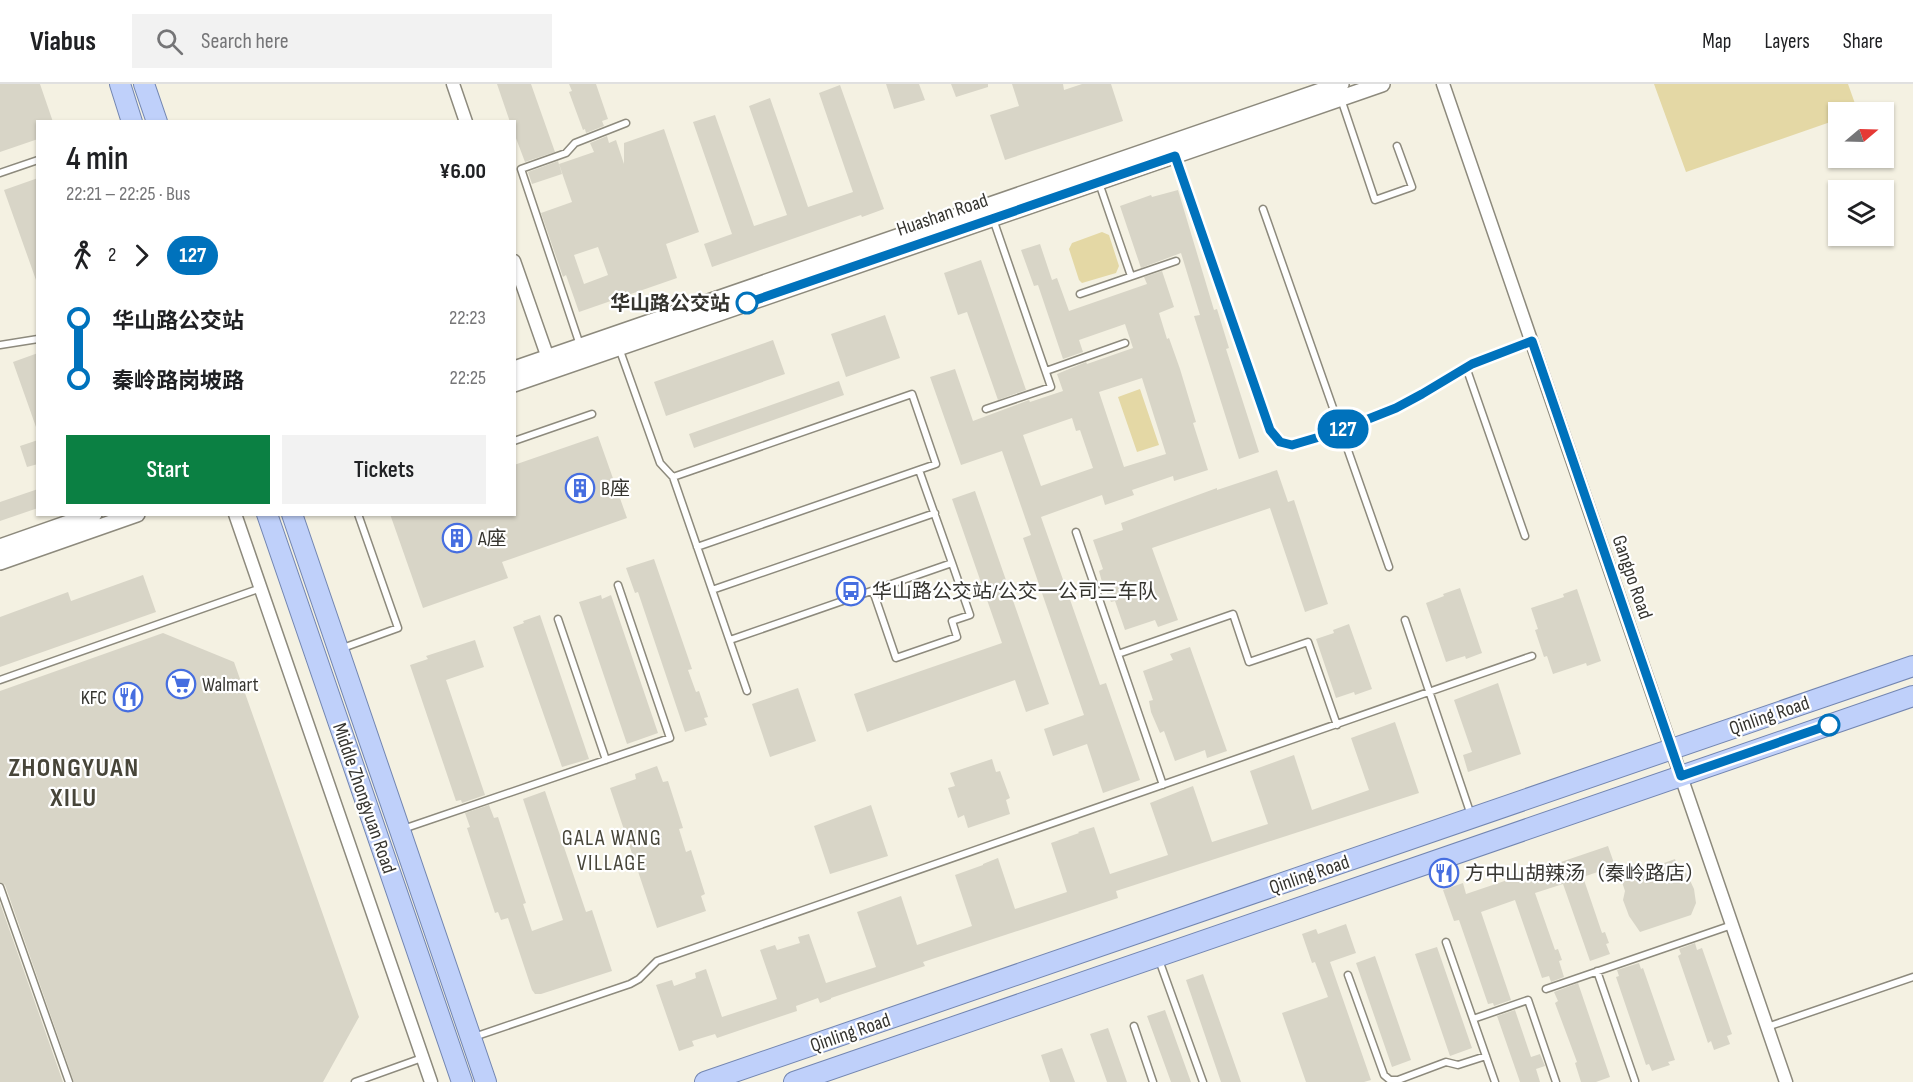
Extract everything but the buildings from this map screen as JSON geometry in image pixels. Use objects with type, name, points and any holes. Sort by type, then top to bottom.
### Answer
[{"type":"main road","points":[[120,84],[131,120]]},
{"type":"main road","points":[[144,84],[156,120]]},
{"type":"main road","name":"Middle Zhongyuan Road","points":[[268,516],[462,1082]]},
{"type":"main road","name":"Middle Zhongyuan Road","points":[[293,516],[486,1082]]},
{"type":"main road","name":"Qinling Road","points":[[705,1082],[1913,666]]},
{"type":"main road","name":"Qinling Road","points":[[794,1082],[1913,696]]},
{"type":"street","points":[[453,84],[465,120]]},
{"type":"street","name":"Huashan Road","points":[[516,368],[1341,91],[1382,84]]},
{"type":"street","name":"Gangpo Road","points":[[1443,84],[1786,1082]]},
{"type":"street","name":"Huashan Road","points":[[516,383],[1175,156],[1341,91]]},
{"type":"street","points":[[516,267],[548,358]]},
{"type":"street","points":[[0,547],[88,516]]},
{"type":"street","points":[[0,562],[131,516]]},
{"type":"street","points":[[237,516],[431,1082]]},
{"type":"lane","points":[[1341,91],[1375,200],[1412,187],[1397,146]]},
{"type":"lane","points":[[580,347],[521,169],[566,153],[575,143],[626,123]]},
{"type":"lane","points":[[1175,156],[1270,430],[1280,442],[1292,445],[1341,430],[1396,408],[1466,367],[1532,341]]},
{"type":"lane","points":[[0,173],[36,160]]},
{"type":"lane","points":[[1099,182],[1131,276]]},
{"type":"lane","points":[[1263,209],[1389,567]]},
{"type":"lane","points":[[986,409],[1051,387],[993,218]]},
{"type":"lane","points":[[1080,294],[1176,261]]},
{"type":"lane","points":[[0,345],[36,339]]},
{"type":"lane","points":[[1046,370],[1125,343]]},
{"type":"lane","points":[[618,348],[660,463],[673,477],[747,691]]},
{"type":"lane","points":[[1466,367],[1525,536]]},
{"type":"lane","points":[[673,477],[912,394],[936,464],[697,547]]},
{"type":"lane","points":[[516,440],[592,414]]},
{"type":"lane","points":[[873,591],[896,658],[957,637],[952,621],[970,615],[919,470]]},
{"type":"lane","points":[[712,590],[934,513]]},
{"type":"lane","points":[[338,650],[398,628],[359,516]]},
{"type":"lane","points":[[1076,532],[1163,785]]},
{"type":"lane","points":[[730,640],[952,563]]},
{"type":"lane","points":[[400,830],[670,738],[618,585]]},
{"type":"lane","points":[[0,680],[261,588]]},
{"type":"lane","points":[[1118,654],[1233,614],[1249,662],[1308,642],[1337,725]]},
{"type":"lane","points":[[558,619],[606,760]]},
{"type":"lane","points":[[1405,620],[1472,818]]},
{"type":"lane","points":[[471,1038],[630,984],[639,979],[657,961],[1532,656]]},
{"type":"lane","points":[[0,887],[69,1082]]},
{"type":"lane","points":[[1546,988],[1732,925]]},
{"type":"lane","points":[[1446,942],[1495,1082]]},
{"type":"lane","points":[[1158,956],[1203,1082]]},
{"type":"lane","points":[[1598,971],[1635,1082]]},
{"type":"lane","points":[[1348,975],[1384,1075],[1390,1080],[1398,1080],[1446,1062],[1458,1065],[1486,1056]]},
{"type":"lane","points":[[1767,1027],[1913,977]]},
{"type":"lane","points":[[1473,1019],[1528,1000],[1556,1082]]},
{"type":"lane","points":[[1134,1026],[1153,1082]]},
{"type":"lane","points":[[356,1082],[423,1058]]},
{"type":"shaded area","points":[[1654,84],[1848,84],[1854,102],[1828,102],[1828,123],[1686,172]]},
{"type":"shaded area","points":[[1102,232],[1109,235],[1119,266],[1116,273],[1082,283],[1069,249],[1072,243]]},
{"type":"shaded area","points":[[1140,389],[1159,445],[1137,452],[1118,397]]},
{"type":"bus line","name":"127","points":[[747,303],[1175,156],[1270,430],[1280,442],[1292,445],[1333,433],[1396,408],[1472,364],[1532,341],[1681,776],[1829,725]]},
{"type":"place","name":"华山路公交站","points":[[747,303]]},
{"type":"place","name":"B座","points":[[580,488]]},
{"type":"place","name":"A座","points":[[457,538]]},
{"type":"place","name":"华山路公交站/公交一公司三车队","points":[[851,591]]},
{"type":"place","name":"Walmart","points":[[181,684]]},
{"type":"place","name":"KFC","points":[[128,697]]},
{"type":"place","name":"方中山胡辣汤（秦岭路店）","points":[[1444,873]]},
{"type":"district","name":"ZHONGYUAN XILU","points":[[74,782]]},
{"type":"district","name":"GALA WANG VILLAGE","points":[[612,850]]}]
